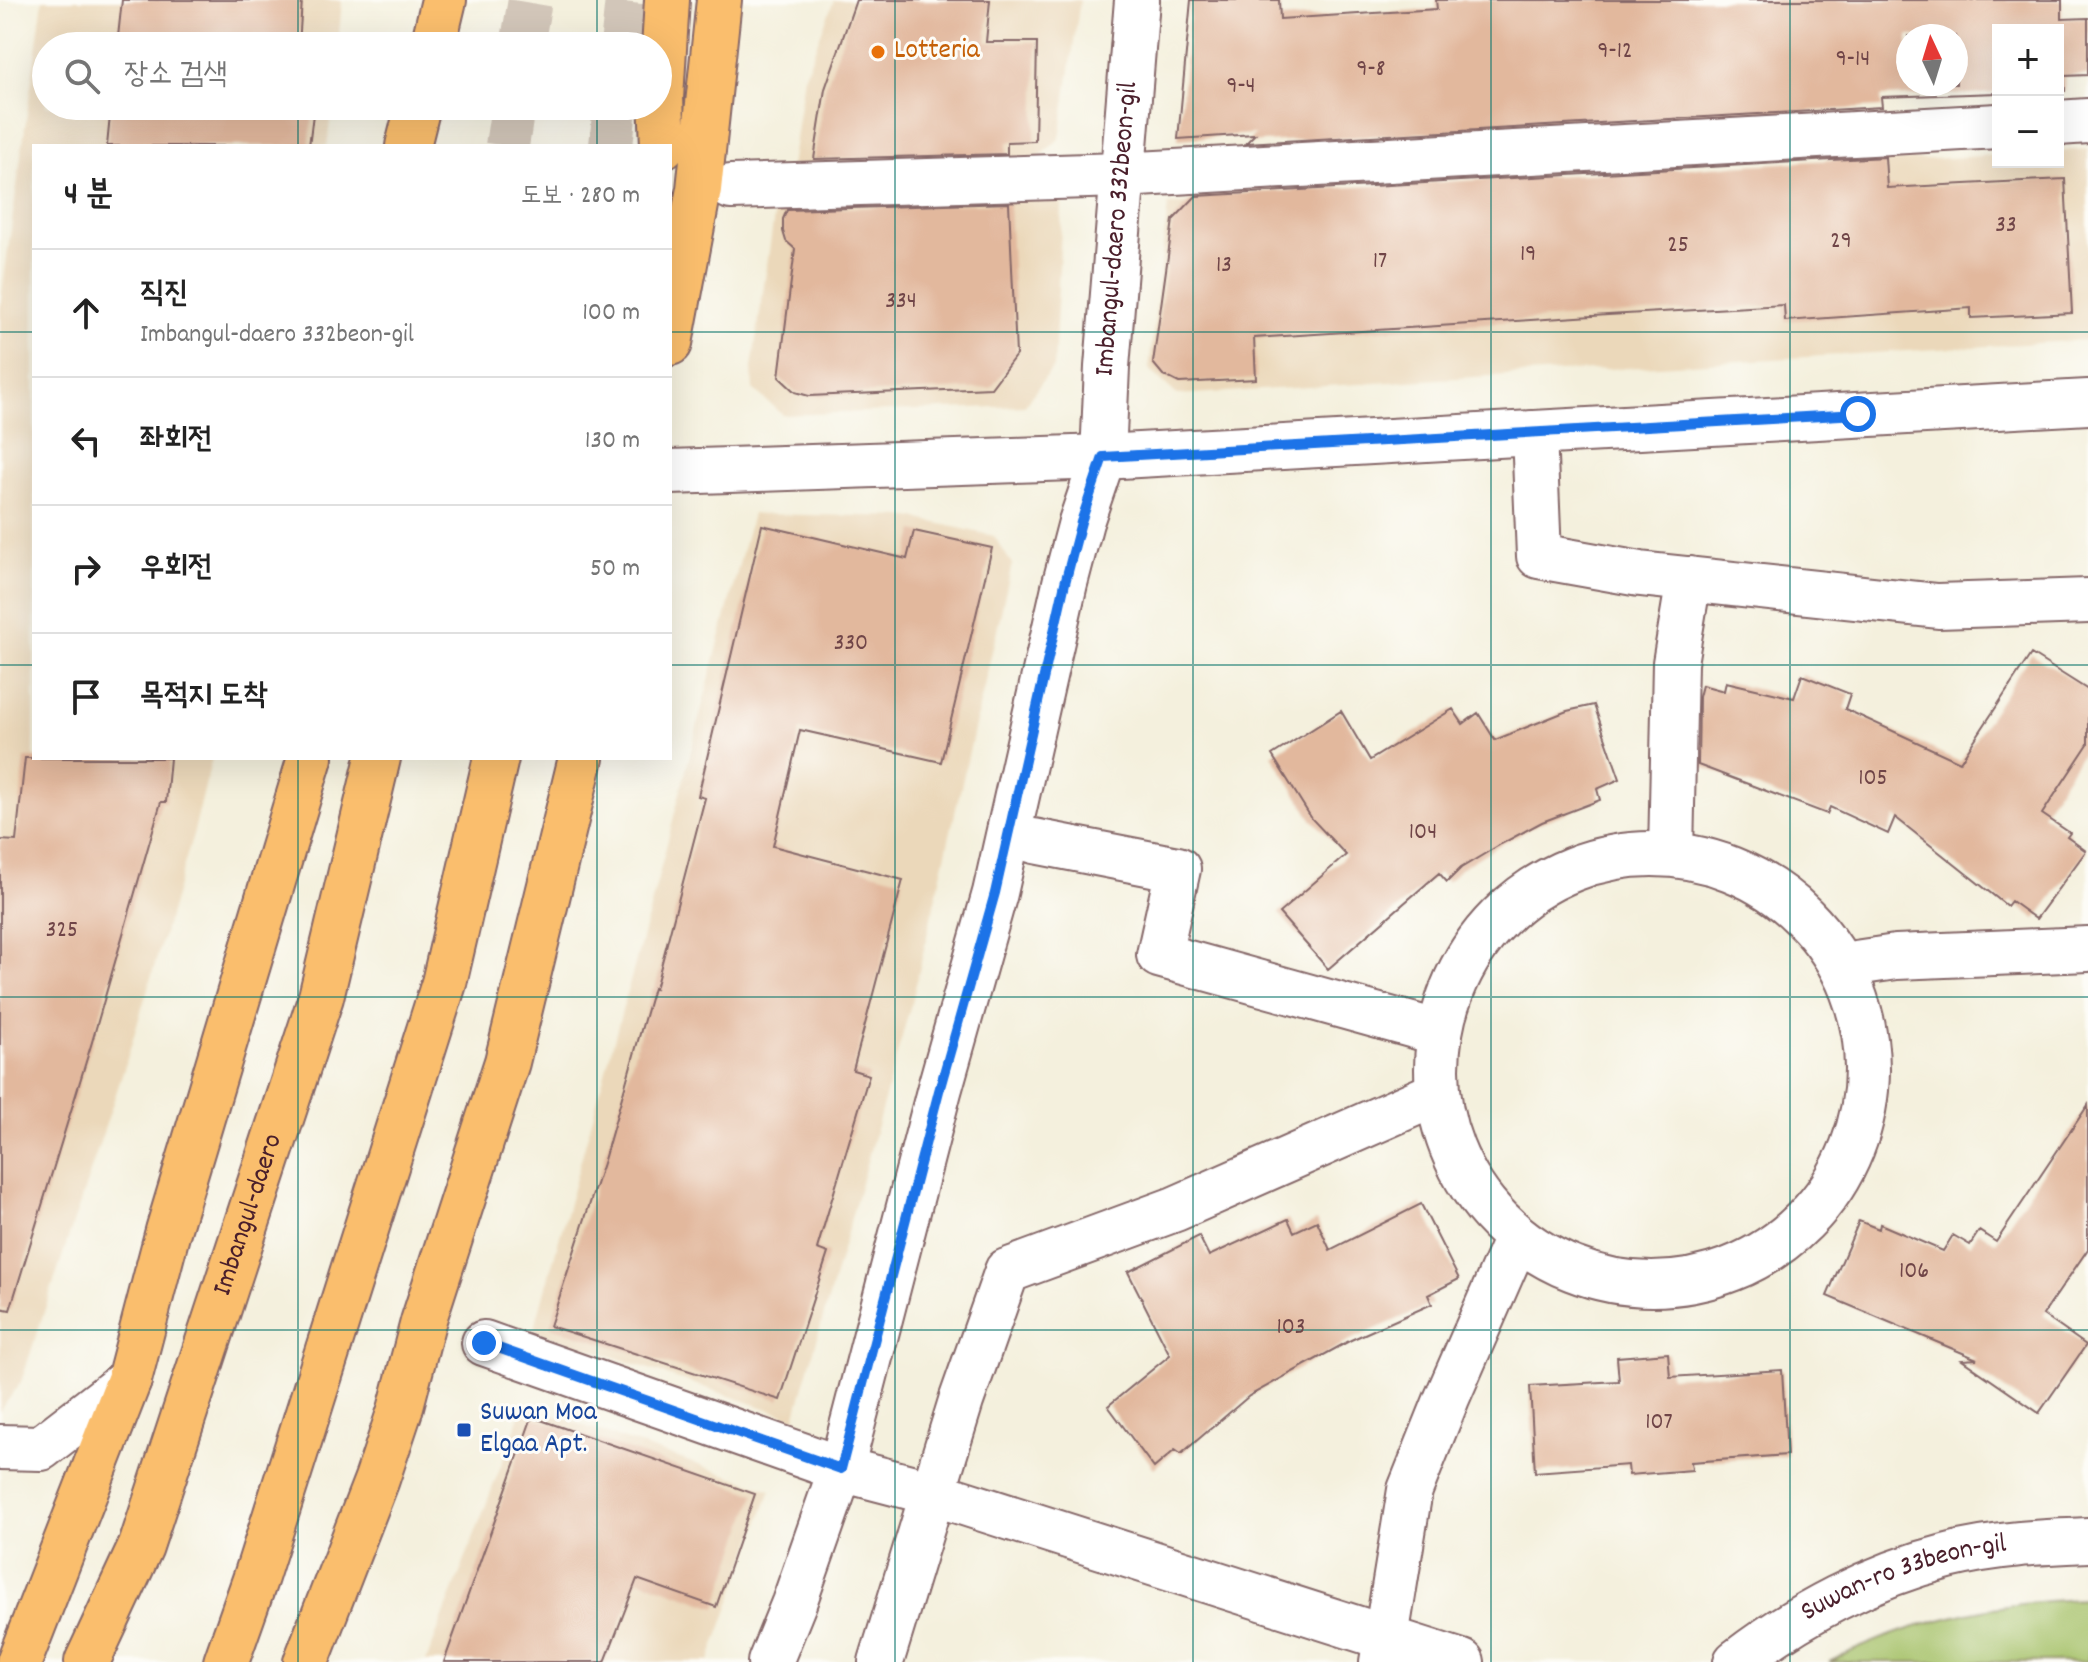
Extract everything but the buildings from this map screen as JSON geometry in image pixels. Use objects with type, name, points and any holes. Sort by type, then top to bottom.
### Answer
[{"type":"main road","points":[[418,32],[422,0]]},
{"type":"main road","points":[[436,32],[444,0]]},
{"type":"main road","points":[[665,32],[667,0]]},
{"type":"main road","points":[[673,327],[699,189],[719,0]]},
{"type":"main road","points":[[406,144],[408,120]]},
{"type":"main road","points":[[407,144],[414,120]]},
{"type":"main road","points":[[662,120],[663,144]]},
{"type":"main road","points":[[672,302],[673,327]]},
{"type":"main road","points":[[19,1662],[129,1380],[168,1231],[309,760]]},
{"type":"main road","name":"Imbangul-daero","points":[[87,1662],[141,1546],[321,997],[378,760]]},
{"type":"main road","points":[[226,1662],[256,1577],[444,983],[496,760]]},
{"type":"main road","points":[[306,1662],[377,1479],[400,1410],[423,1322],[507,1062],[581,760]]},
{"type":"street","name":"Imbangul-daero 332beon-gil","points":[[770,1662],[841,1469],[939,1091],[995,893],[1069,567],[1103,457],[1121,175],[1137,0]]},
{"type":"street","points":[[2064,123],[2088,121]]},
{"type":"street","points":[[731,187],[1121,175],[1992,126]]},
{"type":"street","points":[[672,472],[1103,457],[2088,402]]},
{"type":"street","points":[[1534,433],[1539,556],[1640,574],[1938,606],[2088,601]]},
{"type":"street","points":[[1671,854],[1675,663],[1689,579]]},
{"type":"street","points":[[1034,841],[1178,869],[1159,955],[1440,1033]]},
{"type":"street","points":[[1671,854],[1712,862],[1751,877],[1787,900],[1818,930],[1842,965],[1859,1003],[1867,1044],[1868,1086],[1860,1128],[1845,1167],[1822,1203],[1792,1233],[1757,1258],[1718,1274],[1676,1282],[1634,1284],[1593,1276],[1553,1260],[1517,1238],[1487,1208],[1463,1173],[1446,1134],[1438,1093],[1437,1051],[1445,1009],[1460,970],[1483,935],[1513,904],[1548,880],[1587,864],[1628,855],[1671,854]]},
{"type":"street","points":[[1842,965],[1896,957],[2088,949]]},
{"type":"street","points":[[881,1662],[961,1401],[1007,1271],[1175,1209],[1438,1093]]},
{"type":"street","points":[[1383,1649],[1410,1490],[1517,1238]]},
{"type":"street","points":[[484,1343],[841,1469],[933,1493],[1383,1649],[1462,1662]]},
{"type":"street","points":[[0,1447],[41,1448],[129,1380]]},
{"type":"street","name":"Suwan-ro 33beon-gil","points":[[1736,1662],[1763,1641],[1811,1612],[1905,1569],[1949,1556],[2015,1544],[2088,1540]]},
{"type":"shaded area","points":[[43,0],[342,0],[339,32],[39,32]]},
{"type":"shaded area","points":[[834,0],[1080,0],[1060,138],[1040,157],[791,167],[804,77]]},
{"type":"shaded area","points":[[32,79],[32,120],[330,120],[327,144],[32,144],[32,760],[212,760],[194,831],[125,1066],[21,1382],[0,1411],[0,307]]},
{"type":"shaded area","points":[[2088,149],[2088,340],[1177,395],[1149,369],[1168,205],[1992,155],[1992,168],[2064,168],[2064,151]]},
{"type":"shaded area","points":[[1063,188],[1054,366],[1024,406],[783,415],[753,389],[752,368],[777,196]]},
{"type":"shaded area","points":[[752,514],[910,517],[994,536],[1012,564],[913,997],[795,1418],[534,1330],[648,917]]},
{"type":"shaded area","points":[[524,1405],[771,1490],[709,1662],[426,1662]]},
{"type":"green space","points":[[2088,1599],[2088,1662],[1829,1662],[1891,1635],[1955,1616],[2021,1604]]},
{"type":"tunnel","points":[[524,32],[530,0]]},
{"type":"tunnel","points":[[624,32],[627,0]]},
{"type":"tunnel","points":[[507,144],[511,120]]},
{"type":"tunnel","points":[[611,144],[614,120]]},
{"type":"place","name":"Lotteria","points":[[878,52]]},
{"type":"place","name":"Suwan Moa Elgaa Apt.","points":[[464,1430]]},
{"type":"route","points":[[484,1343],[841,1469],[939,1091],[995,893],[1065,583],[1103,457],[1858,414]]}]
